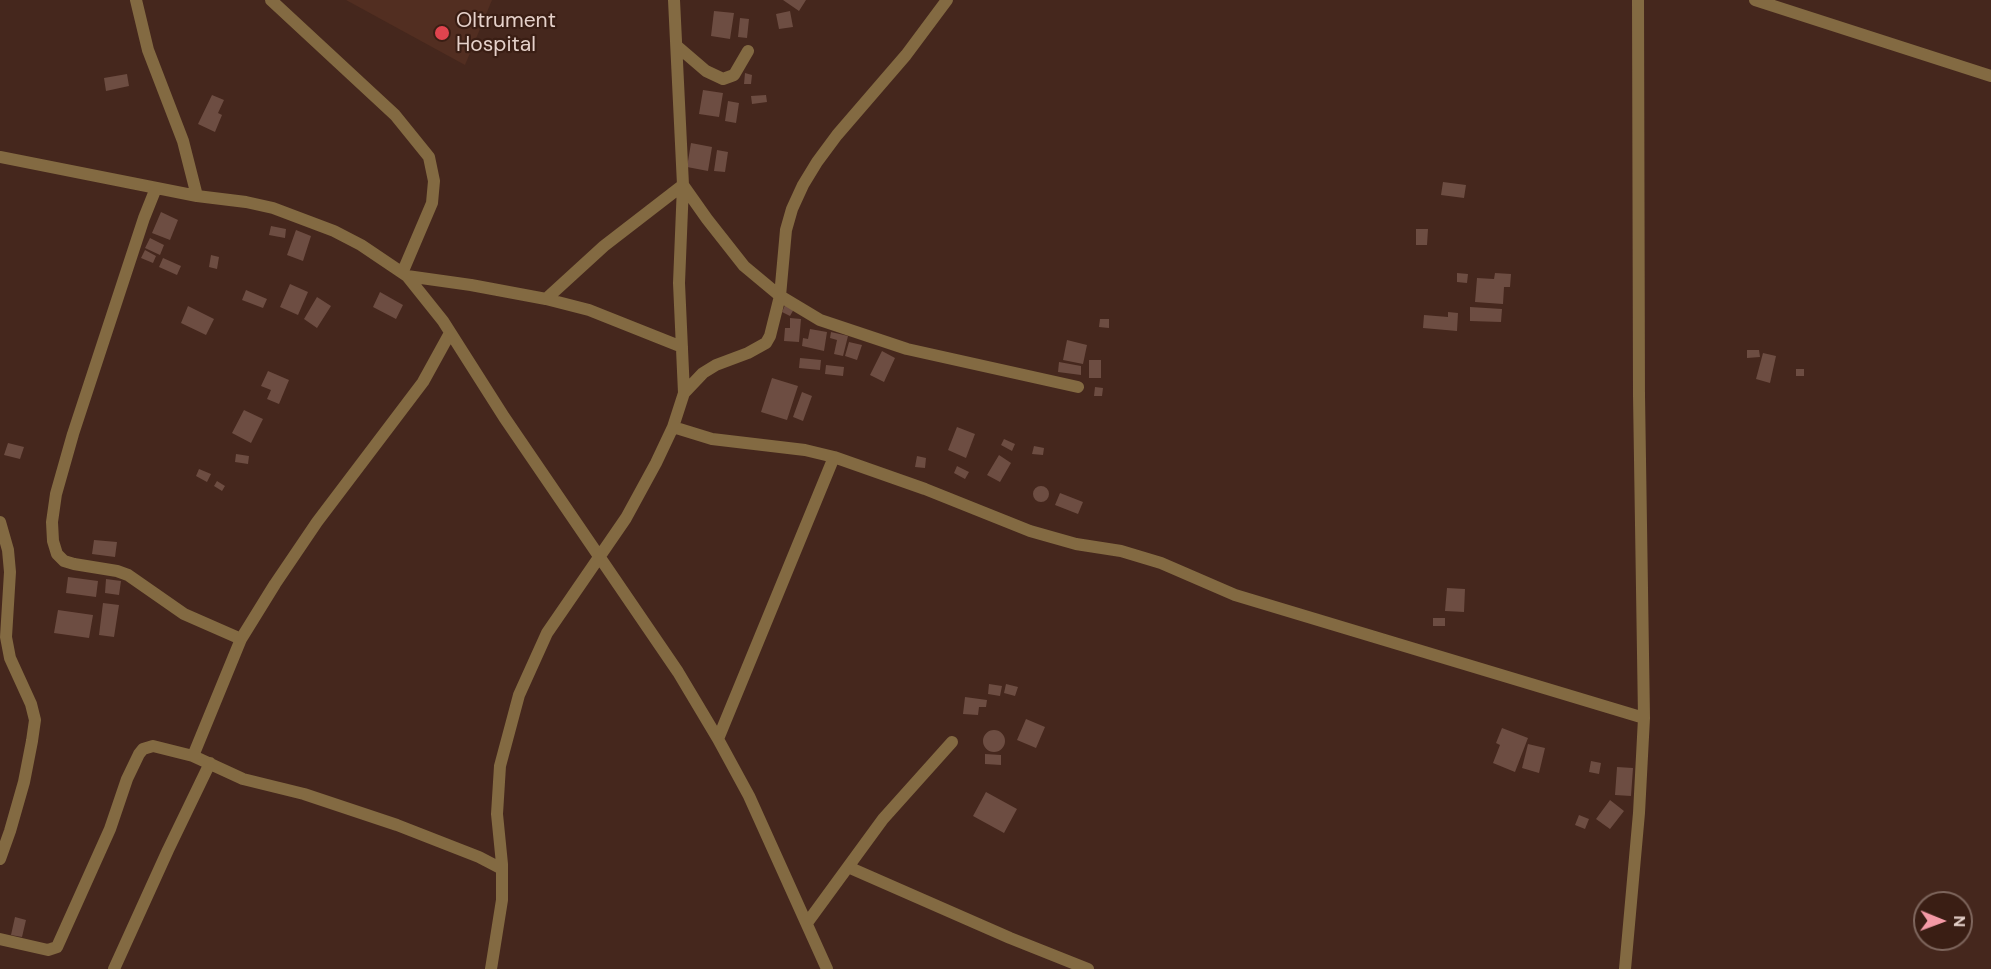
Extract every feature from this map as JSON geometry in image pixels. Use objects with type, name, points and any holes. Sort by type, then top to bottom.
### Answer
[{"type":"street","points":[[136,0],[148,50],[183,141],[197,196]]},
{"type":"street","points":[[271,0],[395,115],[429,156],[434,181],[432,203],[405,274]]},
{"type":"street","points":[[491,969],[502,900],[497,813],[500,766],[519,695],[547,633],[626,518],[656,464],[673,427],[684,393],[679,283],[683,185],[675,0]]},
{"type":"street","points":[[684,393],[698,378],[716,365],[748,353],[766,343],[770,336],[780,296],[786,230],[792,209],[803,185],[830,144],[906,55],[947,0]]},
{"type":"street","points":[[1625,969],[1639,813],[1644,718],[1638,383],[1638,0]]},
{"type":"street","points":[[1755,0],[1991,76]]},
{"type":"street","points":[[678,48],[706,71],[723,79],[734,75],[748,51]]},
{"type":"street","points":[[0,158],[197,196],[246,202],[302,218],[352,240],[405,274],[450,333],[504,417],[678,672],[749,796],[827,969]]},
{"type":"street","points":[[546,299],[604,246],[683,185]]},
{"type":"street","points":[[683,185],[706,219],[744,266],[780,296],[820,320],[907,349],[1077,387]]},
{"type":"street","points":[[156,188],[73,434],[56,494],[52,522],[53,541],[57,554],[64,561],[128,575],[184,614],[241,639]]},
{"type":"street","points":[[405,274],[546,299],[589,310],[682,346]]},
{"type":"street","points":[[193,756],[241,639],[317,522],[423,382],[450,333]]},
{"type":"street","points":[[673,427],[712,440],[805,450],[834,457],[926,489],[1030,531],[1161,563],[1235,595],[1644,718]]},
{"type":"street","points":[[718,739],[834,457]]},
{"type":"street","points":[[0,522],[8,550],[10,572],[6,637],[10,658],[31,704],[34,720],[33,741],[24,782],[0,859]]},
{"type":"street","points":[[807,923],[883,819],[952,742]]},
{"type":"street","points":[[0,939],[48,950],[57,947],[110,829],[127,779],[139,754],[143,749],[153,746],[193,756],[243,779],[304,794],[397,825],[479,857],[502,869]]},
{"type":"street","points":[[114,969],[210,763]]},
{"type":"street","points":[[848,867],[1010,938],[1088,969]]},
{"type":"shaded area","name":"Oltrument Hospital","points":[[346,0],[492,0],[465,65]]},
{"type":"building","points":[[783,0],[806,0],[799,11]]},
{"type":"building","points":[[714,11],[734,13],[730,39],[711,36]]},
{"type":"building","points":[[790,11],[793,27],[779,29],[776,14]]},
{"type":"building","points":[[740,18],[749,19],[747,38],[738,37]]},
{"type":"building","points":[[745,73],[752,75],[751,84],[744,84]]},
{"type":"building","points":[[127,74],[129,86],[106,91],[104,78]]},
{"type":"building","points":[[703,90],[723,93],[719,117],[699,114]]},
{"type":"building","points":[[212,95],[224,100],[218,113],[222,115],[215,132],[198,124]]},
{"type":"building","points":[[766,95],[767,102],[752,104],[751,96]]},
{"type":"building","points":[[728,101],[739,103],[736,123],[725,121]]},
{"type":"building","points":[[691,143],[712,147],[708,171],[687,167]]},
{"type":"building","points":[[717,150],[728,152],[725,172],[714,171]]},
{"type":"building","points":[[1443,182],[1466,185],[1464,198],[1441,195]]},
{"type":"building","points":[[161,212],[178,220],[170,240],[152,233]]},
{"type":"building","points":[[271,226],[286,229],[285,238],[269,235]]},
{"type":"building","points":[[1416,229],[1428,229],[1427,245],[1416,245]]},
{"type":"building","points":[[296,230],[311,236],[303,261],[287,255]]},
{"type":"building","points":[[150,238],[164,245],[160,255],[145,248]]},
{"type":"building","points":[[145,250],[156,256],[153,263],[141,258]]},
{"type":"building","points":[[211,255],[219,257],[217,269],[209,267]]},
{"type":"building","points":[[163,258],[181,266],[177,275],[159,267]]},
{"type":"building","points":[[1457,273],[1468,274],[1467,283],[1457,282]]},
{"type":"building","points":[[1495,273],[1511,274],[1510,287],[1504,287],[1503,304],[1475,302],[1477,278],[1494,279]]},
{"type":"building","points":[[290,284],[308,292],[298,315],[280,307]]},
{"type":"building","points":[[246,290],[267,299],[263,308],[242,300]]},
{"type":"building","points":[[380,292],[403,305],[396,319],[373,307]]},
{"type":"building","points":[[317,297],[331,306],[317,328],[304,319]]},
{"type":"building","points":[[785,305],[794,309],[790,316],[782,312]]},
{"type":"building","points":[[188,306],[214,319],[206,335],[181,323]]},
{"type":"building","points":[[1470,307],[1502,309],[1501,322],[1470,321]]},
{"type":"building","points":[[1448,312],[1458,313],[1457,331],[1423,328],[1424,315],[1448,317]]},
{"type":"building","points":[[790,318],[801,319],[799,342],[784,341],[785,328],[790,328]]},
{"type":"building","points":[[1100,319],[1109,319],[1109,328],[1099,327]]},
{"type":"building","points":[[810,329],[827,332],[824,351],[802,346],[803,338],[808,339]]},
{"type":"building","points":[[831,332],[848,336],[843,356],[834,354],[837,340],[830,338]]},
{"type":"building","points":[[1067,340],[1087,345],[1083,364],[1063,360]]},
{"type":"building","points":[[849,342],[862,345],[857,360],[845,356]]},
{"type":"building","points":[[1747,350],[1759,350],[1760,357],[1747,358]]},
{"type":"building","points":[[882,351],[895,358],[884,382],[870,375]]},
{"type":"building","points":[[1763,353],[1776,356],[1770,383],[1756,379]]},
{"type":"building","points":[[800,358],[821,360],[820,370],[799,368]]},
{"type":"building","points":[[1089,360],[1101,360],[1101,378],[1089,378]]},
{"type":"building","points":[[1059,362],[1081,366],[1081,375],[1058,372]]},
{"type":"building","points":[[826,365],[844,367],[843,376],[825,374]]},
{"type":"building","points":[[1796,369],[1804,369],[1804,376],[1796,376]]},
{"type":"building","points":[[268,371],[289,380],[279,404],[267,399],[271,390],[261,386]]},
{"type":"building","points":[[772,378],[798,386],[787,420],[761,412]]},
{"type":"building","points":[[1095,387],[1103,388],[1102,396],[1094,396]]},
{"type":"building","points":[[802,392],[812,396],[803,421],[793,417]]},
{"type":"building","points":[[244,410],[263,419],[251,443],[232,433]]},
{"type":"building","points":[[957,427],[975,434],[966,458],[948,450]]},
{"type":"building","points":[[1004,439],[1015,444],[1012,451],[1001,445]]},
{"type":"building","points":[[8,443],[24,447],[20,459],[4,455]]},
{"type":"building","points":[[1034,446],[1044,448],[1043,455],[1032,454]]},
{"type":"building","points":[[236,454],[249,456],[248,464],[235,462]]},
{"type":"building","points":[[999,455],[1011,463],[1000,482],[987,475]]},
{"type":"building","points":[[917,456],[926,458],[925,468],[915,467]]},
{"type":"building","points":[[957,466],[969,472],[965,479],[954,473]]},
{"type":"building","points":[[199,469],[211,474],[207,482],[196,476]]},
{"type":"building","points":[[217,481],[225,486],[222,491],[214,486]]},
{"type":"building","points":[[1041,486],[1049,494],[1041,502],[1033,494]]},
{"type":"building","points":[[1060,493],[1083,502],[1078,514],[1055,505]]},
{"type":"building","points":[[94,540],[117,542],[115,557],[92,554]]},
{"type":"building","points":[[68,577],[98,581],[96,597],[66,593]]},
{"type":"building","points":[[106,579],[121,581],[119,595],[105,593]]},
{"type":"building","points":[[1447,588],[1465,589],[1464,612],[1445,611]]},
{"type":"building","points":[[103,603],[119,605],[114,637],[99,635]]},
{"type":"building","points":[[58,610],[93,615],[89,638],[54,633]]},
{"type":"building","points":[[1433,618],[1445,618],[1445,626],[1433,626]]},
{"type":"building","points":[[989,684],[1002,686],[1000,696],[988,694]]},
{"type":"building","points":[[1006,684],[1018,687],[1015,696],[1004,693]]},
{"type":"building","points":[[965,697],[987,700],[986,707],[979,707],[978,715],[963,714]]},
{"type":"building","points":[[1026,719],[1045,727],[1036,748],[1017,740]]},
{"type":"building","points":[[1502,728],[1528,738],[1515,772],[1493,763],[1500,745],[1496,743]]},
{"type":"building","points":[[994,730],[1002,733],[1005,741],[1002,749],[994,752],[986,749],[983,741],[986,733]]},
{"type":"building","points":[[1528,744],[1545,748],[1539,773],[1522,768]]},
{"type":"building","points":[[985,754],[1001,755],[1001,765],[985,764]]},
{"type":"building","points":[[1591,761],[1601,763],[1599,774],[1589,772]]},
{"type":"building","points":[[1617,767],[1633,768],[1631,796],[1615,795]]},
{"type":"building","points":[[986,792],[1017,809],[1004,833],[973,816]]},
{"type":"building","points":[[1610,800],[1624,811],[1610,829],[1596,819]]},
{"type":"building","points":[[1579,815],[1589,819],[1585,829],[1575,825]]},
{"type":"building","points":[[15,917],[26,920],[22,937],[11,935]]},
{"type":"place","name":"Oltrument Hospital","points":[[442,33]]}]
